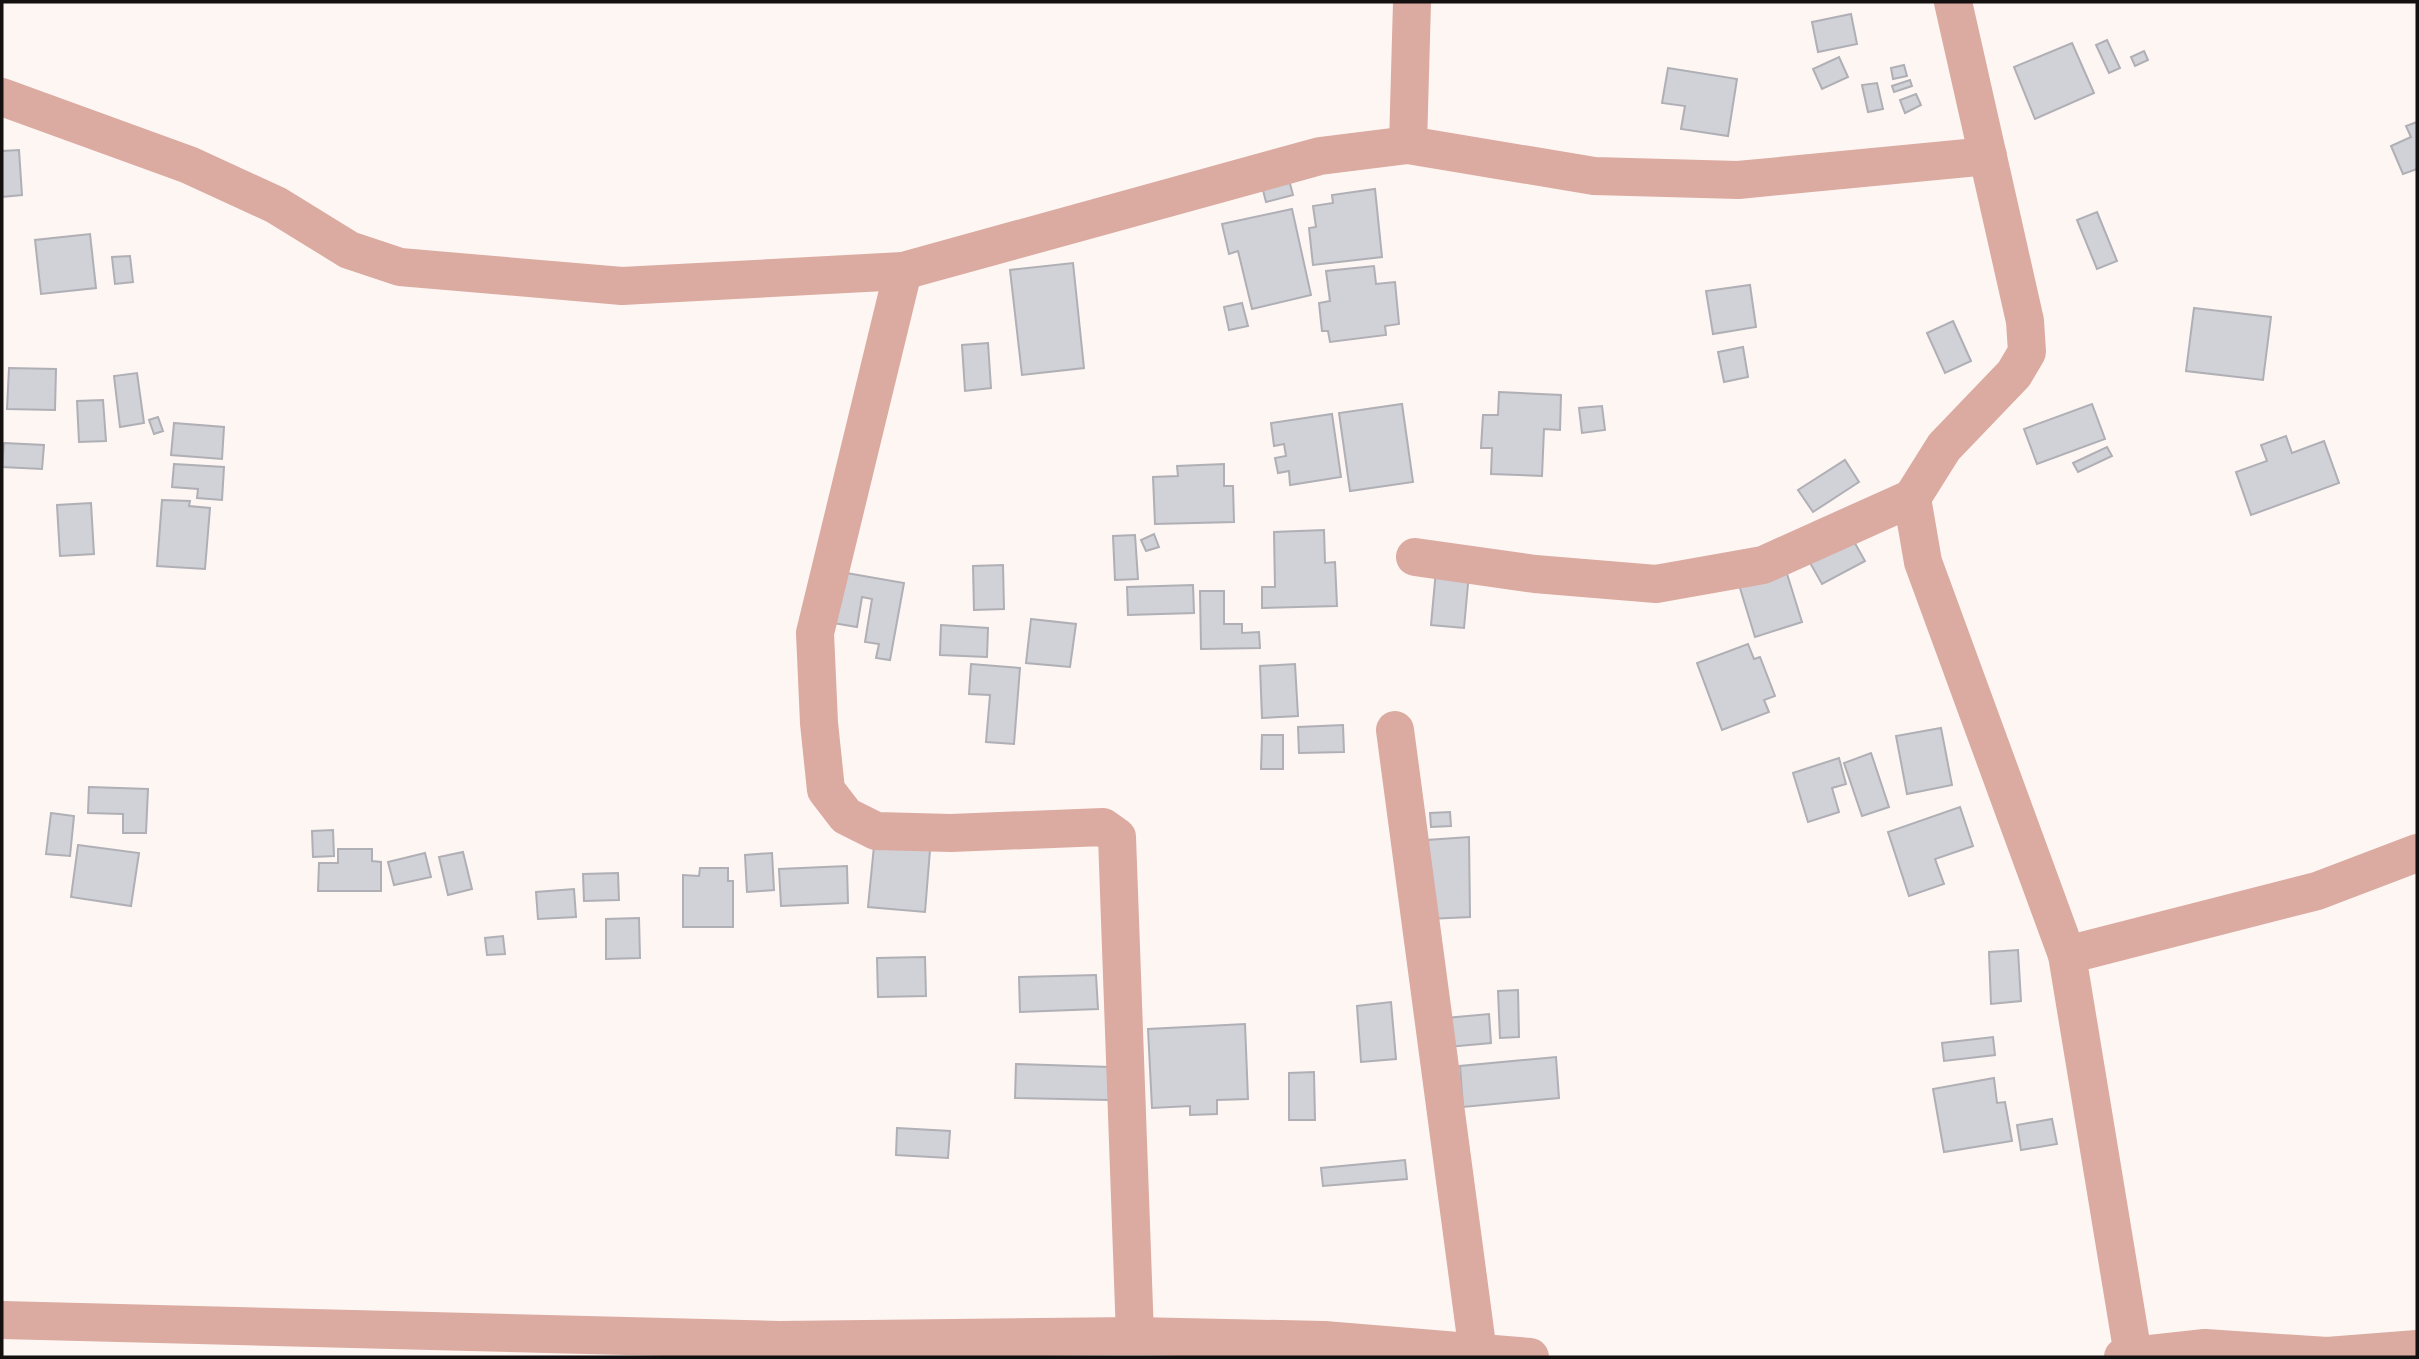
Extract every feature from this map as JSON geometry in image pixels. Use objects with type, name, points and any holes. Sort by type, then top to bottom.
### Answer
[{"type":"street","points":[[1408,145],[1412,2]]},
{"type":"street","points":[[1415,557],[1535,575],[1656,584],[1763,565],[1912,498],[1944,447],[2014,374],[2027,352],[2025,321],[1953,2]]},
{"type":"street","points":[[2,97],[189,164],[276,205],[349,250],[400,267],[622,286],[903,271],[1320,156],[1408,145],[1594,176],[1738,180],[1988,156]]},
{"type":"street","points":[[903,271],[816,633],[819,723],[826,790],[846,816],[876,831],[951,833],[1103,827],[1117,837],[1135,1336]]},
{"type":"street","points":[[1912,498],[1923,562],[2067,955],[2128,1356],[2205,1348],[2327,1356],[2417,1349]]},
{"type":"street","points":[[1395,730],[1478,1353]]},
{"type":"street","points":[[2067,955],[2316,891],[2417,853]]},
{"type":"street","points":[[2,1320],[765,1339],[1135,1336],[1324,1340],[1530,1357]]},
{"type":"building","points":[[1851,14],[1857,44],[1818,52],[1812,22]]},
{"type":"building","points":[[2107,40],[2120,68],[2109,73],[2096,45]]},
{"type":"building","points":[[2072,43],[2094,93],[2035,119],[2014,67]]},
{"type":"building","points":[[2144,51],[2148,60],[2135,66],[2131,57]]},
{"type":"building","points":[[1839,57],[1848,77],[1822,89],[1813,69]]},
{"type":"building","points":[[1904,65],[1907,76],[1893,79],[1891,68]]},
{"type":"building","points":[[1668,68],[1737,79],[1728,136],[1681,129],[1685,106],[1662,103]]},
{"type":"building","points":[[1910,80],[1912,86],[1894,92],[1892,86]]},
{"type":"building","points":[[1877,83],[1883,109],[1868,112],[1862,85]]},
{"type":"building","points":[[1916,94],[1921,105],[1905,113],[1900,100]]},
{"type":"building","points":[[2417,122],[2417,169],[2403,174],[2391,146],[2411,137],[2406,126]]},
{"type":"building","points":[[19,150],[22,195],[2,197],[2,151]]},
{"type":"building","points":[[1287,172],[1293,195],[1266,202],[1260,178]]},
{"type":"building","points":[[1375,189],[1382,257],[1313,265],[1309,228],[1316,227],[1313,206],[1333,203],[1332,195]]},
{"type":"building","points":[[1292,209],[1311,295],[1252,309],[1238,251],[1229,254],[1222,224]]},
{"type":"building","points":[[2097,212],[2117,261],[2097,269],[2077,220]]},
{"type":"building","points":[[90,234],[96,288],[41,294],[35,240]]},
{"type":"building","points":[[130,256],[133,282],[115,284],[112,257]]},
{"type":"building","points":[[1073,263],[1084,368],[1022,375],[1010,270]]},
{"type":"building","points":[[1374,266],[1376,284],[1395,282],[1399,324],[1385,326],[1386,335],[1330,342],[1328,331],[1322,331],[1319,303],[1330,301],[1326,271]]},
{"type":"building","points":[[1750,285],[1756,327],[1713,334],[1706,291]]},
{"type":"building","points":[[1242,303],[1248,326],[1229,330],[1224,307]]},
{"type":"building","points":[[2194,308],[2271,317],[2263,380],[2186,371]]},
{"type":"building","points":[[1953,321],[1971,361],[1945,373],[1927,333]]},
{"type":"building","points":[[988,343],[991,388],[965,391],[962,345]]},
{"type":"building","points":[[1743,347],[1748,377],[1724,382],[1718,352]]},
{"type":"building","points":[[9,368],[56,369],[55,410],[7,409]]},
{"type":"building","points":[[137,373],[144,423],[120,427],[114,376]]},
{"type":"building","points":[[1499,392],[1561,395],[1560,430],[1544,429],[1542,476],[1491,474],[1492,448],[1481,448],[1483,415],[1498,415]]},
{"type":"building","points":[[103,400],[106,441],[79,442],[77,401]]},
{"type":"building","points":[[1402,404],[1413,482],[1350,491],[1339,413]]},
{"type":"building","points":[[2092,404],[2105,439],[2037,464],[2024,429]]},
{"type":"building","points":[[1602,406],[1605,430],[1582,433],[1579,408]]},
{"type":"building","points":[[1332,414],[1341,477],[1290,485],[1289,471],[1278,473],[1275,458],[1286,456],[1284,444],[1274,446],[1271,423]]},
{"type":"building","points":[[158,417],[163,431],[154,434],[149,420]]},
{"type":"building","points":[[174,423],[224,427],[222,459],[171,455]]},
{"type":"building","points":[[2286,436],[2292,453],[2324,441],[2339,483],[2251,515],[2236,472],[2267,461],[2261,445]]},
{"type":"building","points":[[4,443],[44,445],[42,469],[2,467]]},
{"type":"building","points":[[2107,447],[2112,456],[2078,472],[2073,463]]},
{"type":"building","points":[[1845,460],[1859,482],[1813,512],[1798,490]]},
{"type":"building","points":[[174,464],[224,467],[222,500],[197,498],[198,489],[172,487]]},
{"type":"building","points":[[1224,464],[1224,486],[1233,486],[1234,522],[1155,524],[1153,477],[1178,476],[1177,466]]},
{"type":"building","points":[[162,500],[190,501],[189,506],[210,508],[205,569],[157,566]]},
{"type":"building","points":[[91,503],[94,554],[60,556],[57,505]]},
{"type":"building","points":[[1324,530],[1325,563],[1335,562],[1337,606],[1262,608],[1262,587],[1275,587],[1274,532]]},
{"type":"building","points":[[1154,534],[1159,547],[1146,551],[1141,540]]},
{"type":"building","points":[[1135,535],[1138,579],[1115,580],[1113,536]]},
{"type":"building","points":[[1852,538],[1865,561],[1822,584],[1809,561]]},
{"type":"building","points":[[1783,561],[1802,622],[1755,637],[1736,575]]},
{"type":"building","points":[[1003,565],[1004,609],[974,610],[973,566]]},
{"type":"building","points":[[1436,570],[1469,573],[1464,628],[1431,625]]},
{"type":"building","points":[[835,571],[904,583],[890,660],[876,658],[879,644],[865,642],[872,599],[862,597],[857,627],[827,622]]},
{"type":"building","points":[[1193,585],[1194,613],[1128,615],[1127,587]]},
{"type":"building","points":[[1200,591],[1224,591],[1224,624],[1242,624],[1242,633],[1259,632],[1260,648],[1201,649]]},
{"type":"building","points":[[1031,619],[1076,624],[1070,667],[1026,663]]},
{"type":"building","points":[[941,625],[988,628],[987,657],[940,655]]},
{"type":"building","points":[[1748,644],[1754,659],[1760,657],[1775,696],[1764,700],[1769,712],[1722,730],[1697,663]]},
{"type":"building","points":[[971,664],[1020,668],[1014,744],[986,742],[990,695],[969,694]]},
{"type":"building","points":[[1295,664],[1298,716],[1262,718],[1260,666]]},
{"type":"building","points":[[1343,725],[1344,752],[1299,753],[1298,727]]},
{"type":"building","points":[[1941,728],[1952,785],[1907,794],[1896,736]]},
{"type":"building","points":[[1262,735],[1283,735],[1283,769],[1261,769]]},
{"type":"building","points":[[1871,753],[1889,807],[1862,816],[1844,763]]},
{"type":"building","points":[[1839,758],[1846,784],[1832,788],[1839,812],[1808,822],[1793,773]]},
{"type":"building","points":[[89,787],[148,789],[146,833],[123,833],[123,814],[88,813]]},
{"type":"building","points":[[1960,807],[1973,846],[1935,859],[1944,884],[1909,896],[1888,832]]},
{"type":"building","points":[[1450,812],[1451,826],[1431,827],[1430,813]]},
{"type":"building","points":[[51,813],[74,816],[70,856],[46,854]]},
{"type":"building","points":[[333,830],[334,856],[313,857],[312,831]]},
{"type":"building","points":[[1469,837],[1470,917],[1429,919],[1427,840]]},
{"type":"building","points":[[78,845],[139,853],[131,906],[71,897]]},
{"type":"building","points":[[874,846],[930,850],[925,912],[868,907]]},
{"type":"building","points":[[338,849],[372,849],[372,861],[381,862],[381,891],[318,891],[319,863],[338,863]]},
{"type":"building","points":[[463,852],[472,889],[448,895],[439,857]]},
{"type":"building","points":[[425,853],[431,877],[394,885],[388,862]]},
{"type":"building","points":[[772,853],[774,890],[747,892],[745,855]]},
{"type":"building","points":[[847,866],[848,903],[781,906],[779,869]]},
{"type":"building","points":[[700,868],[728,868],[728,881],[733,881],[733,927],[683,927],[683,875],[699,876]]},
{"type":"building","points":[[618,873],[619,900],[584,901],[583,874]]},
{"type":"building","points":[[574,889],[576,917],[538,919],[536,892]]},
{"type":"building","points":[[639,918],[640,958],[606,959],[606,919]]},
{"type":"building","points":[[503,936],[505,954],[487,955],[485,938]]},
{"type":"building","points":[[2018,950],[2021,1001],[1991,1004],[1989,952]]},
{"type":"building","points":[[925,957],[926,996],[878,997],[877,958]]},
{"type":"building","points":[[1096,975],[1098,1009],[1020,1012],[1019,977]]},
{"type":"building","points":[[1518,990],[1519,1037],[1500,1038],[1498,991]]},
{"type":"building","points":[[1391,1002],[1396,1059],[1361,1062],[1357,1006]]},
{"type":"building","points":[[1489,1014],[1491,1043],[1448,1047],[1446,1018]]},
{"type":"building","points":[[1245,1024],[1248,1099],[1217,1100],[1217,1114],[1190,1115],[1190,1106],[1152,1108],[1148,1029]]},
{"type":"building","points":[[1993,1037],[1995,1055],[1944,1061],[1942,1043]]},
{"type":"building","points":[[1556,1057],[1559,1098],[1463,1107],[1460,1066]]},
{"type":"building","points":[[1016,1064],[1110,1067],[1109,1100],[1015,1098]]},
{"type":"building","points":[[1314,1072],[1315,1120],[1289,1120],[1289,1073]]},
{"type":"building","points":[[1994,1078],[1997,1103],[2005,1102],[2012,1141],[1944,1152],[1933,1089]]},
{"type":"building","points":[[2052,1119],[2057,1144],[2021,1150],[2017,1125]]},
{"type":"building","points":[[897,1128],[950,1131],[948,1158],[896,1155]]},
{"type":"building","points":[[1405,1160],[1407,1179],[1323,1186],[1321,1168]]}]
